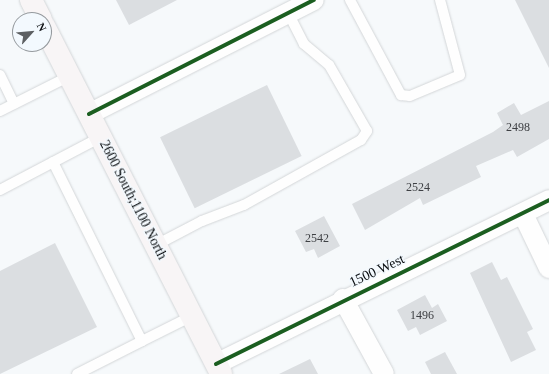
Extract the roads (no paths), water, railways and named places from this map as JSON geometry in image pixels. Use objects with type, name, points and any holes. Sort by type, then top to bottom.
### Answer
[{"type":"main road","points":[[31,0],[37,12]]},
{"type":"main road","name":"2600 South;1100 North","points":[[52,41],[219,369]]},
{"type":"street","points":[[89,114],[314,0]]},
{"type":"street","name":"1500 West","points":[[219,369],[343,299],[523,214],[549,200]]},
{"type":"street","points":[[523,214],[549,268]]},
{"type":"street","points":[[343,299],[384,374]]},
{"type":"lane","points":[[350,0],[401,95],[410,96],[460,75],[440,0]]},
{"type":"lane","points":[[156,245],[202,221],[244,205],[361,140],[367,131],[329,65],[304,44],[289,14]]},
{"type":"lane","points":[[0,76],[14,104]]},
{"type":"lane","points":[[0,110],[70,76]]},
{"type":"lane","points":[[0,190],[101,137]]},
{"type":"lane","points":[[54,162],[142,341]]},
{"type":"lane","points":[[77,374],[192,316]]}]
